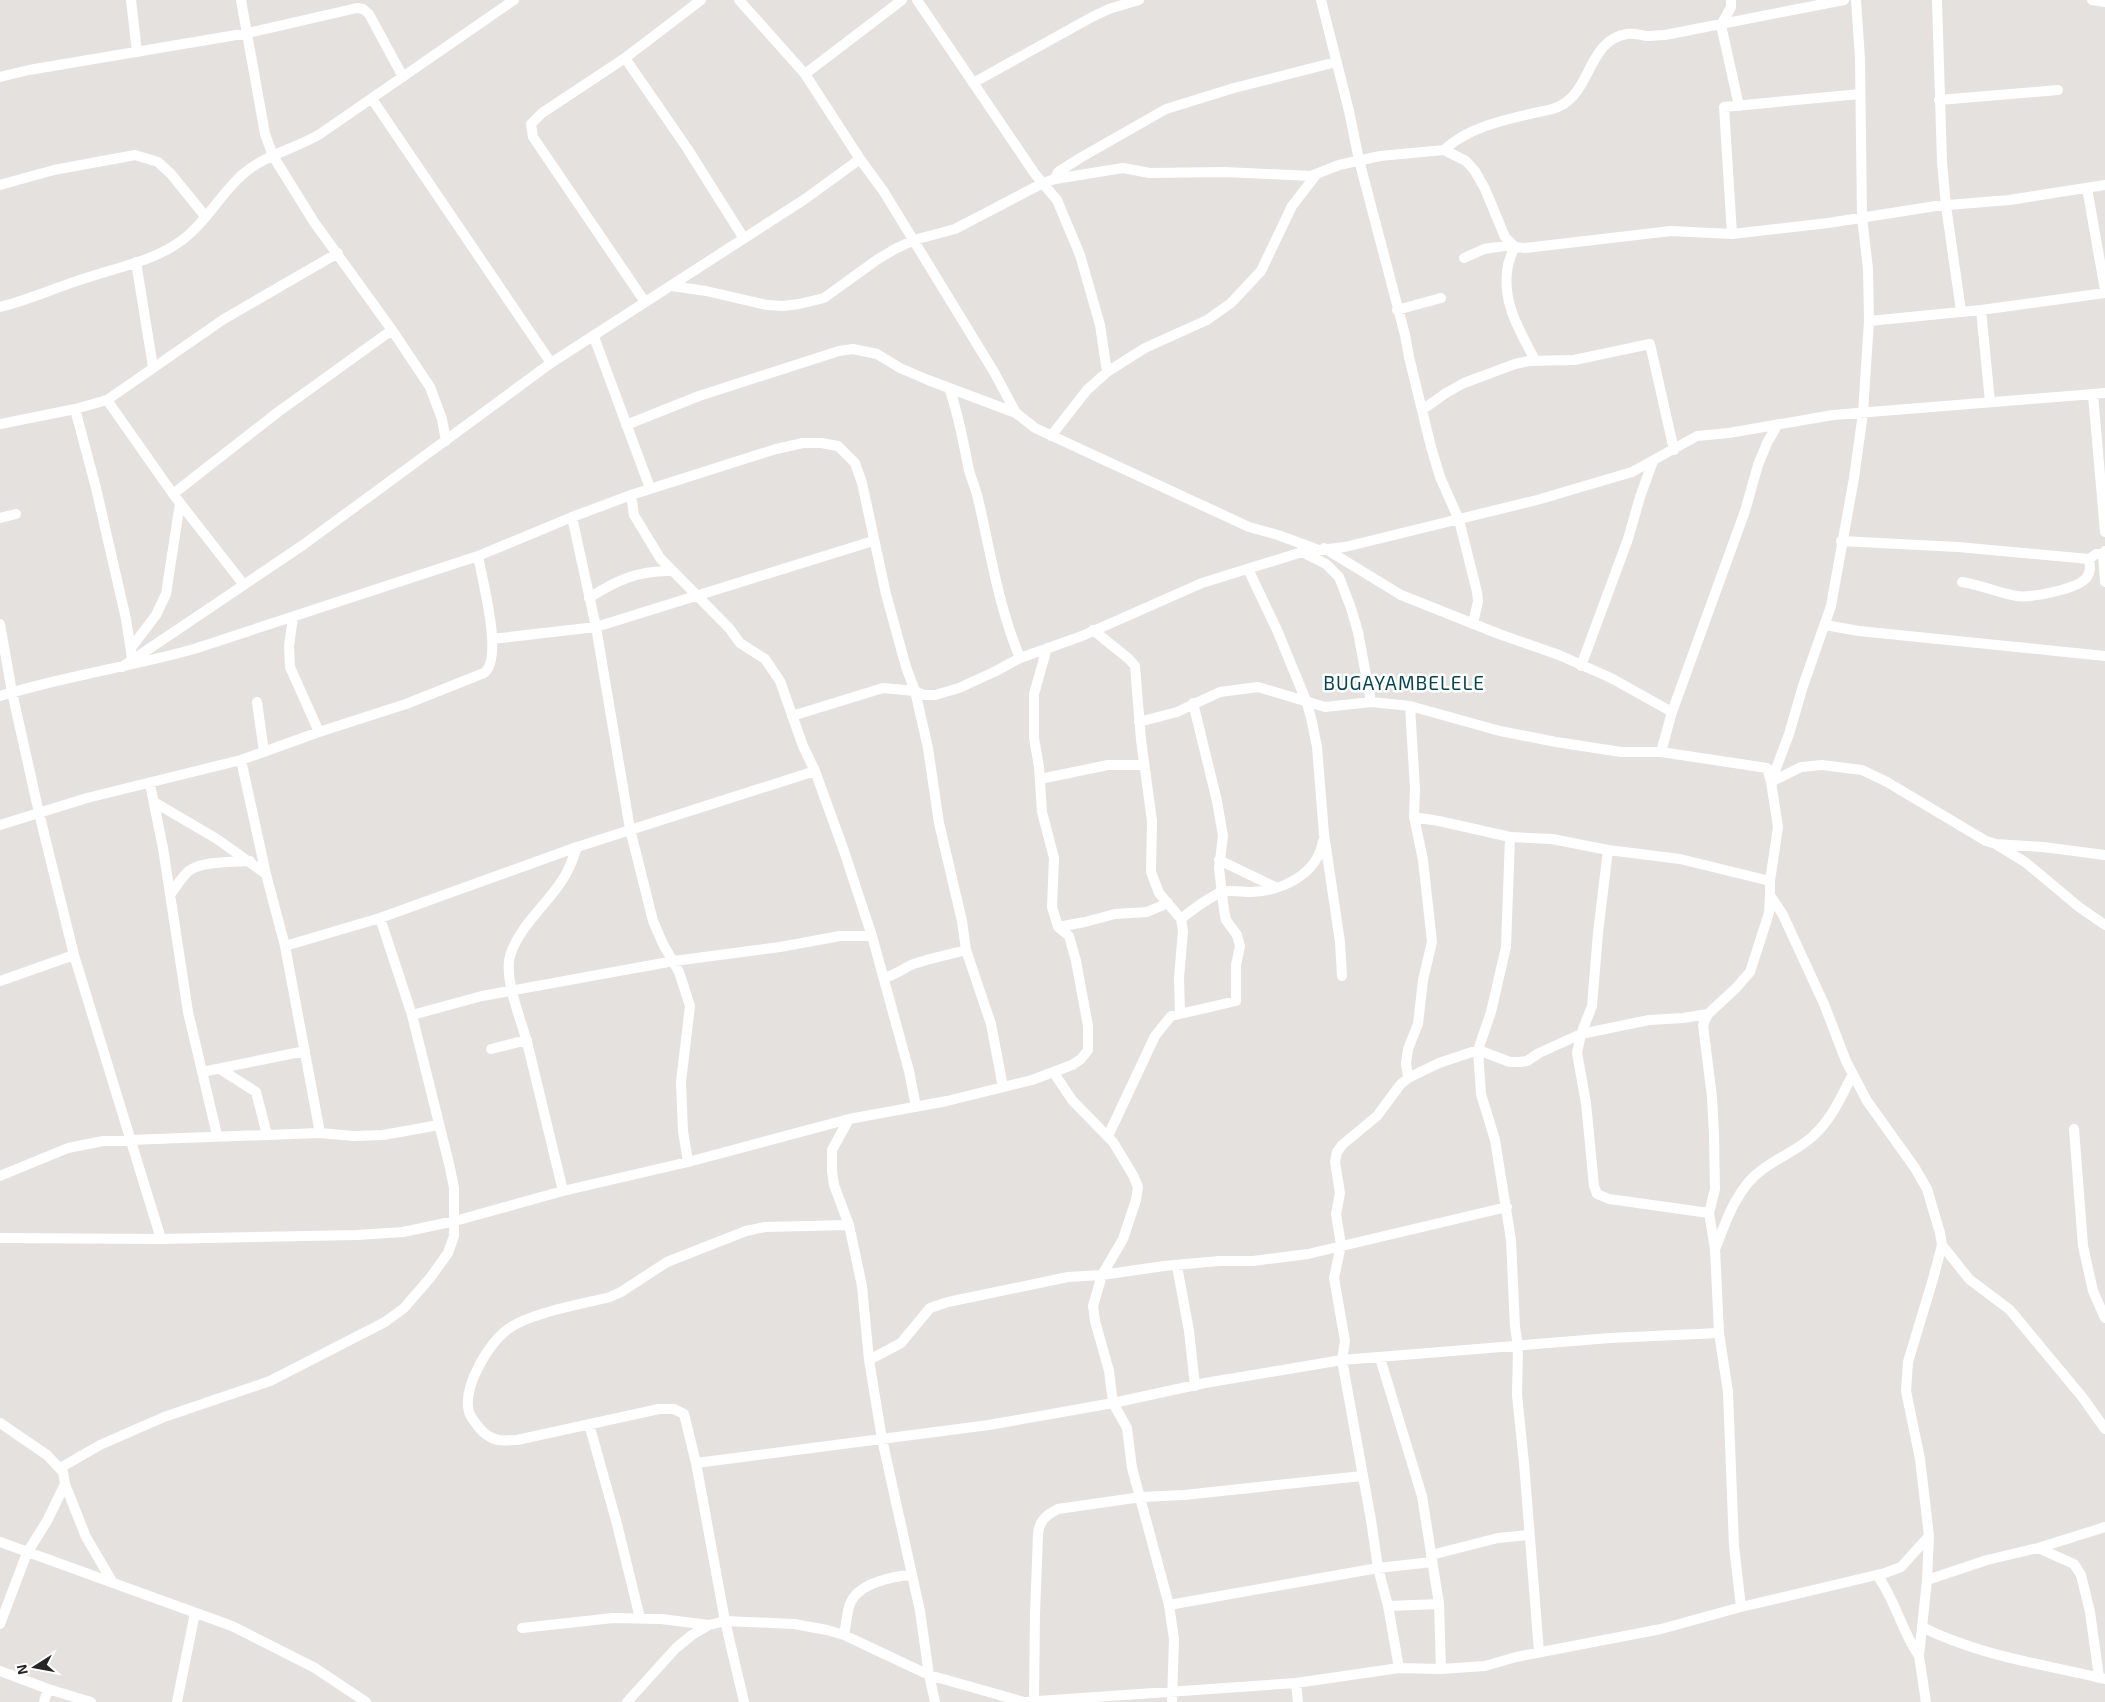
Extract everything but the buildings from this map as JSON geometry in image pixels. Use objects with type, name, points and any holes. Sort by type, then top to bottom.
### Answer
[{"type":"street","points":[[131,0],[137,52]]},
{"type":"street","points":[[241,0],[265,134],[273,156],[314,222],[392,330],[430,387],[442,419],[446,441]]},
{"type":"street","points":[[1,308],[164,252],[176,244],[205,216],[229,187],[244,173],[273,156],[304,143],[372,99],[514,0]]},
{"type":"street","points":[[645,302],[615,254],[585,215],[533,137],[531,124],[542,113],[624,58],[702,0]]},
{"type":"street","points":[[739,0],[805,74],[860,160],[884,192],[994,372],[1016,414]]},
{"type":"street","points":[[805,74],[902,0]]},
{"type":"street","points":[[917,0],[1035,174],[1057,200],[1089,281],[1100,325],[1107,372]]},
{"type":"street","points":[[973,83],[1100,13],[1139,0]]},
{"type":"street","points":[[1321,0],[1422,410],[1440,477],[1459,520],[1477,592],[1478,601],[1473,624]]},
{"type":"street","points":[[1731,0],[1731,7],[1721,25],[1739,106]]},
{"type":"street","points":[[1444,150],[1454,140],[1477,129],[1546,111],[1565,103],[1575,94],[1584,81],[1597,53],[1622,35],[1665,35],[1844,0]]},
{"type":"street","points":[[1771,782],[1789,734],[1803,686],[1825,624],[1839,566],[1841,541],[1854,478],[1863,413],[1870,321],[1868,269],[1862,217],[1856,0]]},
{"type":"street","points":[[1937,0],[1939,100],[1946,206],[1961,311]]},
{"type":"street","points":[[2092,0],[2105,2]]},
{"type":"street","points":[[0,76],[248,33],[349,5],[363,9],[369,14],[403,77]]},
{"type":"street","points":[[624,58],[686,148],[743,237]]},
{"type":"street","points":[[1055,179],[1060,171],[1080,158],[1166,109],[1243,85],[1336,62]]},
{"type":"street","points":[[1939,100],[2058,90]]},
{"type":"street","points":[[1732,234],[1724,107],[1860,94]]},
{"type":"street","points":[[372,99],[551,363]]},
{"type":"street","points":[[672,286],[706,291],[767,305],[799,304],[824,298],[878,259],[914,240],[955,230],[1055,179],[1122,168],[1164,173],[1224,172],[1316,175],[1339,165],[1359,160],[1380,156],[1444,150],[1466,161],[1475,171],[1486,189],[1505,236],[1513,246]]},
{"type":"street","points":[[0,184],[54,170],[135,155],[158,162],[171,174],[205,216]]},
{"type":"street","points":[[131,653],[244,585],[446,441],[551,363],[672,286],[743,237],[805,199],[860,160]]},
{"type":"street","points":[[1052,436],[1087,390],[1107,372],[1145,348],[1207,320],[1232,303],[1261,271],[1292,206],[1316,175]]},
{"type":"street","points":[[1464,258],[1484,249],[1513,246],[1562,245],[1671,231],[1732,234],[1946,206],[2009,200],[2105,185]]},
{"type":"street","points":[[1870,321],[1980,310],[2105,291],[2087,188]]},
{"type":"street","points":[[1513,246],[1507,273],[1506,297],[1535,360]]},
{"type":"street","points":[[0,424],[75,409],[107,400],[232,314],[338,254]]},
{"type":"street","points":[[136,262],[153,367]]},
{"type":"street","points":[[1397,310],[1441,298]]},
{"type":"street","points":[[1980,310],[1990,402]]},
{"type":"street","points":[[121,667],[156,615],[166,594],[177,498],[278,412],[392,330]]},
{"type":"street","points":[[594,337],[650,488]]},
{"type":"street","points":[[1422,410],[1464,383],[1515,364],[1535,360],[1574,360],[1650,344],[1674,450]]},
{"type":"street","points":[[626,425],[699,396],[839,351],[853,349],[877,354],[900,368],[1016,414],[1035,428],[1249,528],[1321,549],[1401,595],[1473,624],[1559,655],[1611,678],[1672,712]]},
{"type":"street","points":[[949,388],[957,410],[970,471],[979,501],[991,562],[1010,635],[1020,658]]},
{"type":"street","points":[[792,716],[883,688],[935,695],[959,688],[1020,658],[1093,630],[1202,583],[1302,552],[1345,547],[1459,520],[1538,500],[1616,477],[1653,461],[1697,436],[1826,416],[2105,393]]},
{"type":"street","points":[[2093,394],[2105,532]]},
{"type":"street","points":[[107,400],[177,498],[244,585]]},
{"type":"street","points":[[75,409],[96,488],[131,653]]},
{"type":"street","points":[[1661,752],[1672,712],[1745,511],[1758,465],[1767,443],[1778,424]]},
{"type":"street","points":[[0,696],[194,649],[478,556],[572,517],[650,488],[776,449],[803,443],[829,443],[838,446],[855,463],[862,483],[873,541],[906,666],[915,691],[929,756],[939,823],[962,921],[966,950],[991,1024],[1003,1087]]},
{"type":"street","points":[[1582,666],[1628,539],[1653,461]]},
{"type":"street","points":[[631,495],[634,515],[641,530],[671,570],[729,628],[740,643],[759,653],[771,664],[780,681],[844,851],[872,936],[909,1071],[916,1108]]},
{"type":"street","points":[[0,518],[16,514]]},
{"type":"street","points":[[572,517],[596,627],[630,829],[654,921],[663,944],[674,961],[690,1006],[681,1082],[683,1131],[688,1162]]},
{"type":"street","points":[[492,639],[596,627],[873,541]]},
{"type":"street","points":[[1841,541],[1950,547],[2089,559],[2096,554],[2104,552],[2105,582]]},
{"type":"street","points":[[1302,552],[1326,564],[1339,577],[1352,608],[1371,702]]},
{"type":"street","points":[[0,825],[87,798],[150,784],[241,760],[406,704],[484,673],[490,668],[492,661],[492,639],[478,556]]},
{"type":"street","points":[[1962,582],[1981,585],[2018,596],[2042,594],[2073,586],[2084,580],[2090,568],[2089,559]]},
{"type":"street","points":[[1248,569],[1277,630],[1307,703],[1317,746],[1324,834],[1340,942],[1342,976]]},
{"type":"street","points":[[589,598],[610,585],[630,576],[650,571],[671,570]]},
{"type":"street","points":[[294,617],[289,646],[290,667],[319,732]]},
{"type":"street","points":[[0,624],[12,692],[39,813],[74,955],[161,1239]]},
{"type":"street","points":[[1825,624],[1859,631],[2105,656]]},
{"type":"street","points":[[1093,630],[1135,666],[1139,722],[1152,821],[1151,872],[1159,893],[1181,919],[1183,931],[1179,978],[1180,1013]]},
{"type":"street","points":[[0,1237],[161,1239],[357,1235],[404,1232],[455,1221],[563,1191],[688,1162],[849,1119],[916,1108],[1003,1087],[1054,1073],[1081,1059],[1088,1050],[1088,1026],[1074,952],[1069,936],[1058,927],[1052,901],[1054,858],[1042,812],[1040,779],[1034,738],[1032,712],[1034,694],[1047,648]]},
{"type":"street","points":[[1139,722],[1177,712],[1220,692],[1258,687],[1307,703],[1332,707],[1371,702],[1410,706],[1500,731],[1556,742],[1621,752],[1661,752],[1767,768],[1778,827],[1770,881],[1769,913],[1750,972],[1708,1014],[1704,1021],[1712,1097],[1715,1180],[1715,1189],[1708,1213],[1715,1249],[1719,1333],[1728,1392],[1734,1546],[1741,1607]]},
{"type":"street","points":[[257,702],[264,752]]},
{"type":"street","points":[[1108,1136],[1155,1036],[1170,1016],[1236,1001],[1236,965],[1240,946],[1237,935],[1226,920],[1221,892],[1219,860],[1223,836],[1193,703]]},
{"type":"street","points":[[1408,1078],[1406,1063],[1408,1049],[1418,1024],[1423,980],[1432,942],[1423,860],[1414,817],[1415,790],[1410,706]]},
{"type":"street","points":[[241,760],[266,874],[285,946],[320,1133]]},
{"type":"street","points":[[1040,779],[1108,765],[1144,765]]},
{"type":"street","points":[[1771,782],[1801,767],[1822,765],[1862,770],[1887,782],[1974,835],[1996,844],[2025,862],[2079,907],[2105,925]]},
{"type":"street","points":[[285,946],[380,918],[630,829],[738,797],[814,771]]},
{"type":"street","points":[[150,784],[188,1012],[217,1135]]},
{"type":"street","points":[[154,802],[217,839],[266,874]]},
{"type":"street","points":[[1414,817],[1510,837],[1552,839],[1608,850],[1680,859],[1770,881]]},
{"type":"street","points":[[1181,919],[1202,903],[1221,892],[1258,892],[1290,883],[1308,871],[1321,852],[1324,834]]},
{"type":"street","points":[[1510,837],[1506,947],[1491,1012],[1478,1050],[1481,1094],[1495,1140],[1511,1240],[1515,1327],[1518,1346],[1516,1359],[1517,1394],[1539,1627],[1539,1652]]},
{"type":"street","points":[[1996,844],[2043,847],[2105,855]]},
{"type":"street","points":[[563,1191],[512,990],[508,961],[511,952],[530,919],[561,882],[570,866],[577,847]]},
{"type":"street","points":[[1608,850],[1592,1006],[1581,1034],[1577,1053],[1586,1103],[1594,1186],[1598,1194],[1609,1199],[1708,1213]]},
{"type":"street","points":[[1219,860],[1275,886]]},
{"type":"street","points":[[170,895],[186,873],[194,867],[250,861]]},
{"type":"street","points":[[1770,896],[1783,915],[1853,1074],[1867,1101],[1915,1168],[1926,1189],[1933,1205],[1942,1244],[1969,1279],[2010,1310],[2083,1398],[2105,1429]]},
{"type":"street","points":[[1058,927],[1115,914],[1147,912],[1168,903]]},
{"type":"street","points":[[60,1468],[100,1446],[164,1417],[270,1381],[384,1322],[404,1308],[435,1272],[448,1253],[454,1236],[454,1188],[412,1015],[380,918]]},
{"type":"street","points":[[412,1015],[447,1004],[512,990],[674,961],[780,947],[840,936],[872,936]]},
{"type":"street","points":[[884,978],[901,972],[917,963],[966,950]]},
{"type":"street","points":[[0,981],[74,955]]},
{"type":"street","points":[[1399,1668],[1388,1606],[1378,1568],[1342,1360],[1345,1342],[1334,1278],[1341,1245],[1336,1214],[1340,1193],[1335,1162],[1337,1152],[1342,1145],[1377,1116],[1400,1085],[1408,1078],[1445,1060],[1478,1050],[1510,1062],[1527,1061],[1539,1053],[1581,1034],[1648,1020],[1708,1014]]},
{"type":"street","points":[[491,1049],[526,1040]]},
{"type":"street","points":[[202,1072],[305,1052]]},
{"type":"street","points":[[220,1069],[256,1092],[267,1136]]},
{"type":"street","points":[[1054,1073],[1072,1100],[1108,1136],[1138,1186],[1136,1200],[1123,1239],[1102,1275],[1093,1306],[1095,1321],[1109,1371],[1113,1403],[1127,1428],[1132,1468],[1169,1605],[1174,1639],[1172,1697]]},
{"type":"street","points":[[1715,1249],[1728,1215],[1746,1186],[1760,1171],[1818,1132],[1830,1118],[1853,1074]]},
{"type":"street","points":[[849,1119],[832,1150],[834,1185],[849,1225],[862,1286],[869,1360],[882,1439],[912,1576],[935,1702]]},
{"type":"street","points":[[0,1176],[68,1148],[103,1141],[217,1135],[267,1136],[320,1133],[353,1136],[383,1135],[439,1125]]},
{"type":"street","points":[[2074,1129],[2084,1246],[2093,1291],[2105,1318]]},
{"type":"street","points":[[869,1360],[901,1343],[927,1310],[935,1306],[1068,1278],[1308,1254],[1341,1245],[1404,1233],[1507,1207]]},
{"type":"street","points":[[744,1702],[725,1621],[696,1463],[684,1414],[674,1409],[659,1409],[517,1440],[496,1440],[483,1433],[469,1412],[468,1397],[475,1376],[488,1350],[508,1329],[524,1320],[610,1297],[667,1262],[746,1231],[765,1227],[849,1225]]},
{"type":"street","points":[[1926,1702],[1919,1656],[1927,1580],[1929,1536],[1920,1459],[1906,1392],[1908,1362],[1942,1244]]},
{"type":"street","points":[[1177,1266],[1189,1331],[1195,1386]]},
{"type":"street","points":[[696,1463],[989,1425],[1342,1360],[1607,1338],[1719,1333]]},
{"type":"street","points":[[1380,1358],[1418,1478],[1438,1604],[1440,1669]]},
{"type":"street","points":[[0,1423],[47,1455],[63,1472],[65,1484],[86,1537],[113,1582]]},
{"type":"street","points":[[590,1424],[640,1618]]},
{"type":"street","points":[[1034,1701],[1034,1614],[1040,1523],[1058,1509],[1141,1496],[1184,1496],[1362,1476]]},
{"type":"street","points":[[0,1624],[27,1553],[47,1521],[65,1484]]},
{"type":"street","points":[[1927,1580],[1987,1560],[2038,1548],[2105,1527]]},
{"type":"street","points":[[1169,1605],[1432,1559],[1498,1538],[1529,1535]]},
{"type":"street","points":[[522,1628],[582,1620],[640,1618],[709,1624],[725,1621],[794,1624],[844,1635],[929,1675],[1011,1700],[1034,1701],[1074,1697],[1172,1697],[1296,1683],[1399,1668],[1440,1669],[1485,1666],[1539,1652],[1661,1629],[1741,1607],[1877,1575],[1901,1567],[1929,1536]]},
{"type":"street","points":[[0,1542],[232,1626],[307,1664],[366,1702]]},
{"type":"street","points":[[1922,1627],[1946,1639],[1990,1654],[2102,1678],[2082,1575],[2074,1564],[2038,1548]]},
{"type":"street","points":[[1877,1575],[1888,1591],[1909,1641],[1919,1656]]},
{"type":"street","points":[[844,1635],[850,1603],[856,1595],[881,1580],[890,1577],[912,1576]]},
{"type":"street","points":[[1388,1606],[1438,1604]]},
{"type":"street","points":[[177,1702],[195,1613]]},
{"type":"street","points":[[627,1702],[676,1648],[709,1624]]},
{"type":"street","points":[[0,1671],[48,1689],[91,1702]]},
{"type":"street","points":[[1296,1683],[1298,1702]]},
{"type":"street","points":[[44,1702],[48,1689]]},
{"type":"district","name":"BUGAYAMBELELE","points":[[1404,682]]}]
